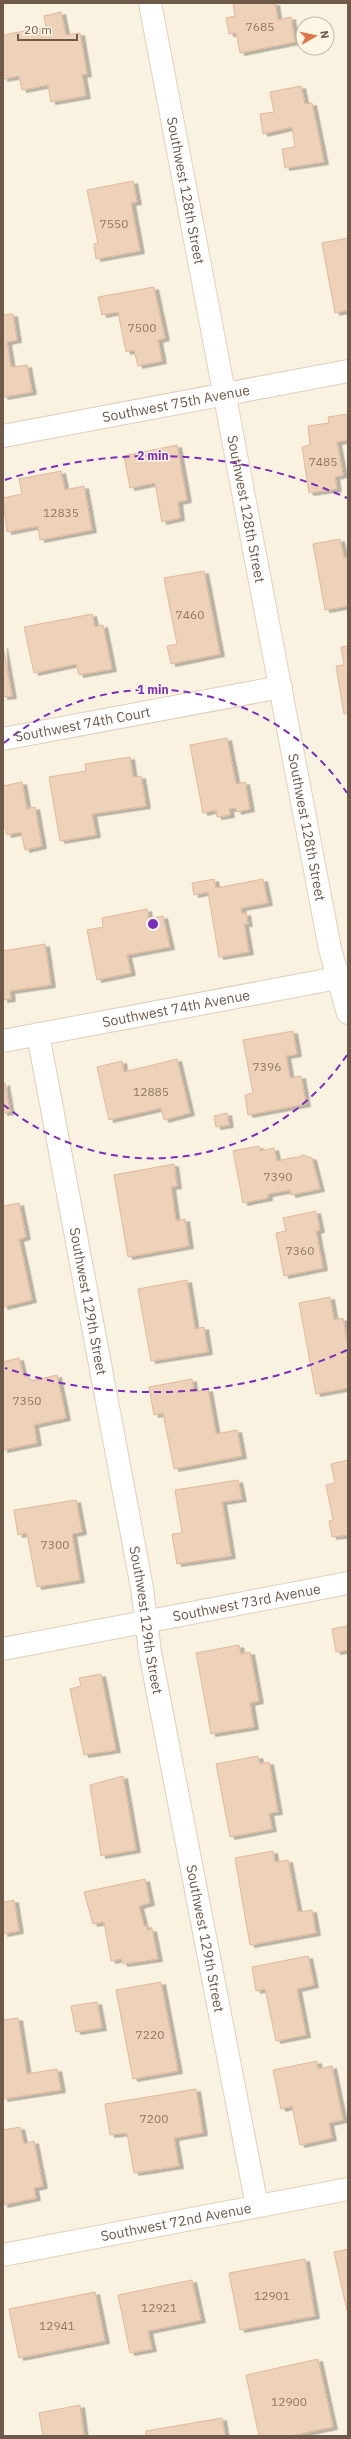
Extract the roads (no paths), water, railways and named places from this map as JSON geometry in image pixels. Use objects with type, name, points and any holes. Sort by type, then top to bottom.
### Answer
[{"type":"street","name":"Southwest 128th Street","points":[[150,3],[330,949],[343,977],[348,1013]]},
{"type":"street","name":"Southwest 75th Avenue","points":[[3,436],[224,393],[348,371]]},
{"type":"street","name":"Southwest 74th Court","points":[[3,739],[281,687]]},
{"type":"street","name":"Southwest 74th Avenue","points":[[3,1041],[343,977]]},
{"type":"street","name":"Southwest 129th Street","points":[[38,1034],[141,1580],[150,1652],[257,2206]]},
{"type":"street","name":"Southwest 73rd Avenue","points":[[3,1649],[348,1583]]},
{"type":"street","name":"Southwest 72nd Avenue","points":[[3,2255],[348,2189]]}]
